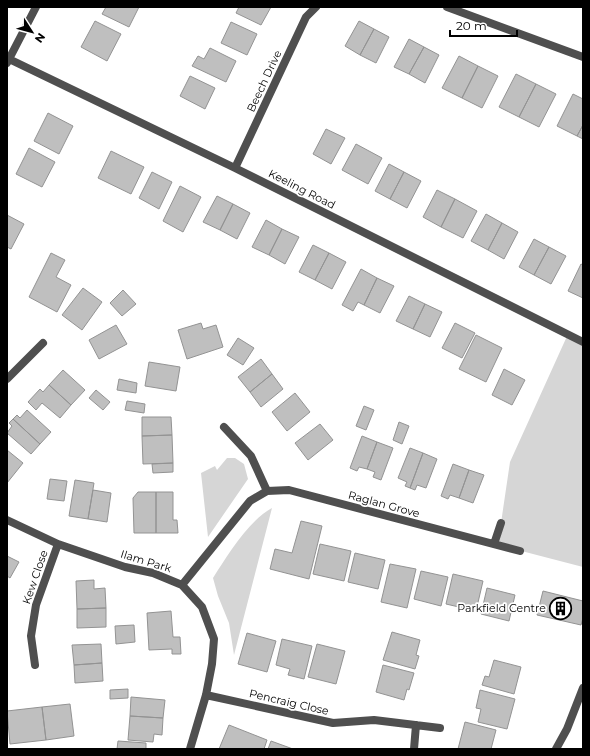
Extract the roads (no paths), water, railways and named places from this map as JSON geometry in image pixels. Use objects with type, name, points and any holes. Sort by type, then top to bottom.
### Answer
[{"type":"street","points":[[8,62],[36,7]]},
{"type":"street","name":"Beech Drive","points":[[235,168],[306,17],[316,7]]},
{"type":"street","points":[[448,7],[583,57]]},
{"type":"street","name":"Keeling Road","points":[[8,62],[235,168],[583,342]]},
{"type":"street","points":[[7,379],[43,343]]},
{"type":"street","points":[[224,427],[251,456],[267,491]]},
{"type":"street","name":"Raglan Grove","points":[[182,585],[250,501],[267,491],[289,490],[520,551]]},
{"type":"street","name":"Ilam Park","points":[[7,520],[58,544],[125,567],[153,573],[182,585],[202,607],[214,639],[212,664],[206,695],[190,749]]},
{"type":"street","points":[[494,544],[501,523]]},
{"type":"street","name":"Kew Close","points":[[35,665],[31,636],[36,605],[58,544]]},
{"type":"street","points":[[556,749],[567,729],[583,688]]},
{"type":"street","name":"Pencraig Close","points":[[206,695],[333,723],[374,720],[440,728]]},
{"type":"street","points":[[414,749],[416,725]]},
{"type":"place","name":"Parkfield Centre","points":[[561,608]]}]
